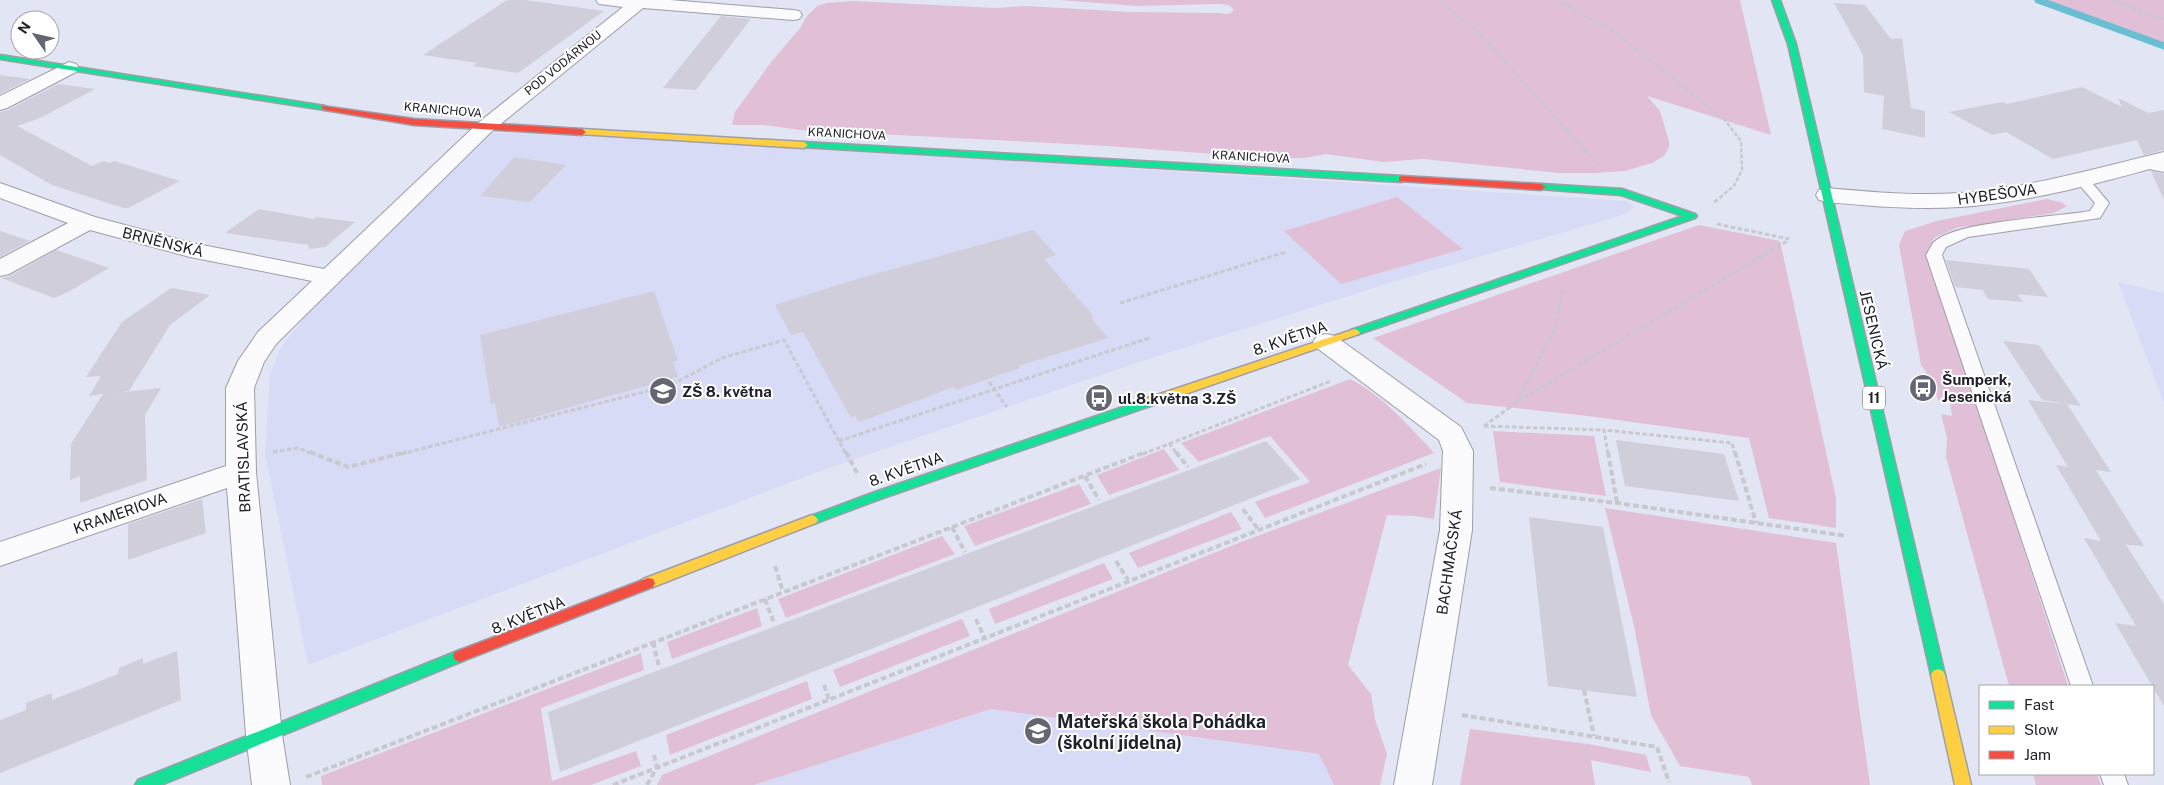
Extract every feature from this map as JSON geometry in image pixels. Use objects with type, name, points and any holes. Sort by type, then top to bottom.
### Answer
[{"type":"street","points":[[605,0],[793,15]]},
{"type":"street","name":"JESENICKÁ","points":[[1776,0],[1792,44],[1963,785]]},
{"type":"street","name":"POD VODÁRNOU","points":[[484,127],[639,2]]},
{"type":"street","name":"KRANICHOVA","points":[[0,57],[414,122],[1622,192],[1692,216]]},
{"type":"street","points":[[0,104],[70,68]]},
{"type":"street","name":"BRATISLAVSKÁ","points":[[271,785],[264,735],[241,466],[240,388],[251,361],[267,338],[484,127]]},
{"type":"street","name":"HYBEŠOVA","points":[[1827,195],[1921,201],[1958,200],[1998,196],[2083,181],[2157,163]]},
{"type":"street","name":"BRNĚNSKÁ","points":[[0,190],[87,222],[190,250],[330,277]]},
{"type":"street","name":"8. KVĚTNA","points":[[143,785],[264,735],[765,537],[878,495],[1692,216]]},
{"type":"street","points":[[0,269],[87,222]]},
{"type":"street","points":[[1326,342],[1451,434],[1458,451]]},
{"type":"street","name":"BACHMAČSKÁ","points":[[1413,785],[1456,530],[1458,451]]},
{"type":"street","name":"KRAMERIOVA","points":[[0,554],[241,466]]},
{"type":"lane","points":[[2082,685],[1934,255],[1940,244],[1964,234],[2004,226],[2059,221],[2095,215],[2102,203],[2083,181]]},
{"type":"path","points":[[1438,0],[1479,32],[1622,192]]},
{"type":"path","points":[[1558,0],[1616,33],[1724,119],[1741,141],[1742,170],[1734,186],[1692,216]]},
{"type":"path","points":[[2110,0],[2164,19]]},
{"type":"path","points":[[1692,216],[1730,228],[1790,240],[1515,403],[1484,426],[1604,430],[1732,443],[1756,523]]},
{"type":"path","points":[[1120,304],[1286,252]]},
{"type":"path","points":[[1515,403],[1555,329],[1568,259]]},
{"type":"path","points":[[839,441],[1149,338]]},
{"type":"path","points":[[241,466],[298,448],[348,467],[671,385],[722,358],[784,340],[859,476]]},
{"type":"path","points":[[310,774],[1362,369]]},
{"type":"path","points":[[989,382],[1007,408]]},
{"type":"path","points":[[1604,430],[1617,503]]},
{"type":"path","points":[[1169,443],[1188,467]]},
{"type":"path","points":[[612,785],[1458,451]]},
{"type":"path","points":[[1085,476],[1099,500]]},
{"type":"path","points":[[1490,488],[1617,503],[1847,536]]},
{"type":"path","points":[[1243,509],[1258,529]]},
{"type":"path","points":[[952,526],[965,552]]},
{"type":"path","points":[[1116,561],[1128,580]]},
{"type":"path","points":[[765,599],[774,624]]},
{"type":"path","points":[[976,619],[984,637]]},
{"type":"path","points":[[653,642],[659,667]]},
{"type":"path","points":[[824,685],[829,699]]},
{"type":"path","points":[[1584,690],[1594,736]]},
{"type":"path","points":[[1452,713],[1657,747],[1669,782]]},
{"type":"path","points":[[647,785],[657,767],[654,755]]},
{"type":"shaded area","points":[[1058,0],[1740,0],[1771,135],[1647,96],[1660,111],[1669,141],[1669,147],[1664,156],[1652,163],[1625,171],[1559,173],[1423,159],[1383,162],[1326,154],[1305,158],[1268,158],[1107,146],[800,130],[764,125],[732,125],[735,112],[772,61],[801,27],[806,17],[817,6],[827,3],[853,1],[996,8],[1026,6],[1131,12],[1229,14],[1234,10],[1229,5],[1219,4],[1138,6]]},
{"type":"shaded area","points":[[2046,0],[2164,0],[2164,43]]},
{"type":"shaded area","name":"ZŠ 8. května","points":[[492,133],[705,141],[1355,183],[1626,201],[1634,207],[1626,214],[1396,281],[1136,363],[826,469],[308,665],[265,453],[270,374],[281,347],[307,314]]},
{"type":"shaded area","points":[[1397,197],[1463,249],[1341,284],[1284,231]]},
{"type":"shaded area","points":[[2047,199],[2061,202],[2067,206],[2054,213],[1956,228],[1934,238],[1928,254],[2068,685],[2009,685],[1946,457],[1947,438],[1941,414],[1952,416],[1950,403],[1938,400],[1933,383],[1921,365],[1899,245],[1905,231],[1937,221]]},
{"type":"shaded area","points":[[1699,225],[1780,241],[1836,498],[1836,528],[1769,518],[1749,438],[1588,416],[1467,403],[1373,338]]},
{"type":"shaded area","points":[[2118,282],[2164,293],[2164,403]]},
{"type":"shaded area","points":[[1350,379],[1384,403],[1434,453],[1265,518],[1255,502],[1310,482],[1270,436],[1199,462],[1181,443]]},
{"type":"shaded area","points":[[1493,431],[1594,436],[1606,496],[1500,482]]},
{"type":"shaded area","points":[[1164,449],[1179,470],[1109,495],[1097,475]]},
{"type":"shaded area","points":[[1441,468],[1434,519],[1387,515],[1348,665],[1371,694],[1375,719],[1387,754],[1380,785],[1334,785],[1319,754],[991,709],[754,785],[657,785],[662,775],[1241,542]]},
{"type":"shaded area","points":[[1079,484],[1091,504],[975,546],[964,526]]},
{"type":"shaded area","points":[[1605,508],[1836,543],[1870,785],[1752,785],[1749,777],[1680,766],[1651,715],[1634,626]]},
{"type":"shaded area","points":[[1231,512],[1242,529],[1138,568],[1129,553]]},
{"type":"shaded area","points":[[942,536],[955,554],[786,618],[778,599]]},
{"type":"shaded area","points":[[1104,563],[1113,579],[995,624],[989,609]]},
{"type":"shaded area","points":[[757,608],[762,626],[672,659],[667,642]]},
{"type":"shaded area","points":[[962,619],[970,636],[840,687],[833,670]]},
{"type":"shaded area","points":[[641,653],[644,670],[541,708],[552,781],[636,751],[641,766],[591,785],[322,785],[321,776]]},
{"type":"shaded area","points":[[807,681],[812,699],[670,755],[666,735]]},
{"type":"shaded area","name":"Mateřská škola Pohádka (školní jídelna)","points":[[991,709],[1319,754],[1334,785],[754,785]]},
{"type":"shaded area","points":[[1470,729],[1588,744],[1646,755],[1651,772],[1591,760],[1595,785],[1460,785]]},
{"type":"shaded area","points":[[2033,775],[2097,775],[2101,785],[2036,785]]},
{"type":"building","points":[[507,0],[525,0],[604,11],[518,73],[473,66],[477,63],[423,55]]},
{"type":"building","points":[[1834,3],[1865,5],[1891,39],[1902,38],[1911,108],[1925,111],[1925,138],[1882,129],[1884,96],[1864,92],[1863,55]]},
{"type":"building","points":[[721,16],[751,19],[696,90],[663,88]]},
{"type":"building","points":[[0,75],[30,79],[0,94]]},
{"type":"building","points":[[58,84],[95,89],[40,118],[17,126],[92,166],[103,161],[110,163],[114,161],[180,181],[128,208],[123,208],[52,185],[0,155],[0,112],[8,110]]},
{"type":"building","points":[[2082,87],[2122,107],[2118,98],[2148,113],[2164,110],[2164,150],[2144,155],[2137,140],[2053,159],[2006,132],[1992,135],[1949,112],[2002,102],[2007,104]]},
{"type":"building","points":[[514,157],[566,165],[530,202],[480,196]]},
{"type":"building","points":[[2151,171],[2164,174],[2164,200]]},
{"type":"building","points":[[259,209],[314,219],[316,217],[355,222],[325,247],[309,249],[308,245],[225,233]]},
{"type":"building","points":[[1033,230],[1056,255],[1044,259],[1094,317],[1091,318],[1108,338],[1018,366],[1020,368],[956,390],[954,387],[859,422],[855,416],[851,418],[803,332],[791,335],[775,305],[847,282]]},
{"type":"building","points":[[0,231],[30,241],[0,257]]},
{"type":"building","points":[[56,250],[109,268],[54,298],[1,278],[10,276]]},
{"type":"building","points":[[1946,260],[2029,269],[2048,297],[2017,294],[2023,302],[1988,299],[1983,290],[1955,287]]},
{"type":"building","points":[[171,288],[210,295],[170,325],[129,391],[114,393],[161,388],[145,415],[147,480],[80,503],[80,476],[70,480],[71,444],[103,394],[89,396],[101,376],[86,377],[122,322]]},
{"type":"building","points":[[654,291],[678,361],[673,362],[678,377],[499,427],[495,403],[491,404],[480,335]]},
{"type":"building","points":[[2003,341],[2039,345],[2081,406],[2042,400]]},
{"type":"building","points":[[2028,400],[2067,404],[2111,472],[2096,470],[2144,546],[2120,544],[2126,545],[2164,604],[2164,706],[2154,689],[2154,685],[2152,685],[2115,623],[2136,626],[2084,538],[2101,541],[2056,465],[2068,467]]},
{"type":"building","points":[[1616,440],[1724,454],[1739,501],[1625,486]]},
{"type":"building","points":[[1266,441],[1300,479],[560,772],[548,712]]},
{"type":"building","points":[[202,499],[206,533],[128,560],[128,524]]},
{"type":"building","points":[[1529,517],[1603,527],[1637,697],[1548,686]]},
{"type":"building","points":[[177,651],[181,700],[0,773],[0,720],[26,710],[26,703],[52,693],[52,700],[118,674],[119,668],[143,658],[143,664]]},
{"type":"waterway","points":[[2038,0],[2164,46]]},
{"type":"traffic: fast","points":[[1776,0],[1792,44],[1938,675]]},
{"type":"traffic: fast","points":[[0,57],[325,108]]},
{"type":"traffic: fast","points":[[804,145],[1402,179]]},
{"type":"traffic: fast","points":[[1541,187],[1622,192],[1692,216]]},
{"type":"traffic: fast","points":[[1355,332],[1692,216]]},
{"type":"traffic: fast","points":[[812,520],[1152,401]]},
{"type":"traffic: fast","points":[[143,785],[460,656]]},
{"type":"traffic: slow","points":[[582,132],[804,145]]},
{"type":"traffic: slow","points":[[1152,401],[1355,332]]},
{"type":"traffic: slow","points":[[648,583],[812,520]]},
{"type":"traffic: slow","points":[[1938,675],[1963,785]]},
{"type":"traffic: jam","points":[[325,108],[414,122],[582,132]]},
{"type":"traffic: jam","points":[[1402,179],[1541,187]]},
{"type":"traffic: jam","points":[[460,656],[648,583]]},
{"type":"place","name":"Šumperk, Jesenická","points":[[1923,388]]},
{"type":"place","name":"ZŠ 8. května","points":[[663,391]]},
{"type":"place","name":"ul.8.května 3.ZŠ","points":[[1099,398]]},
{"type":"place","name":"Mateřská škola Pohádka (školní jídelna)","points":[[1038,731]]}]
